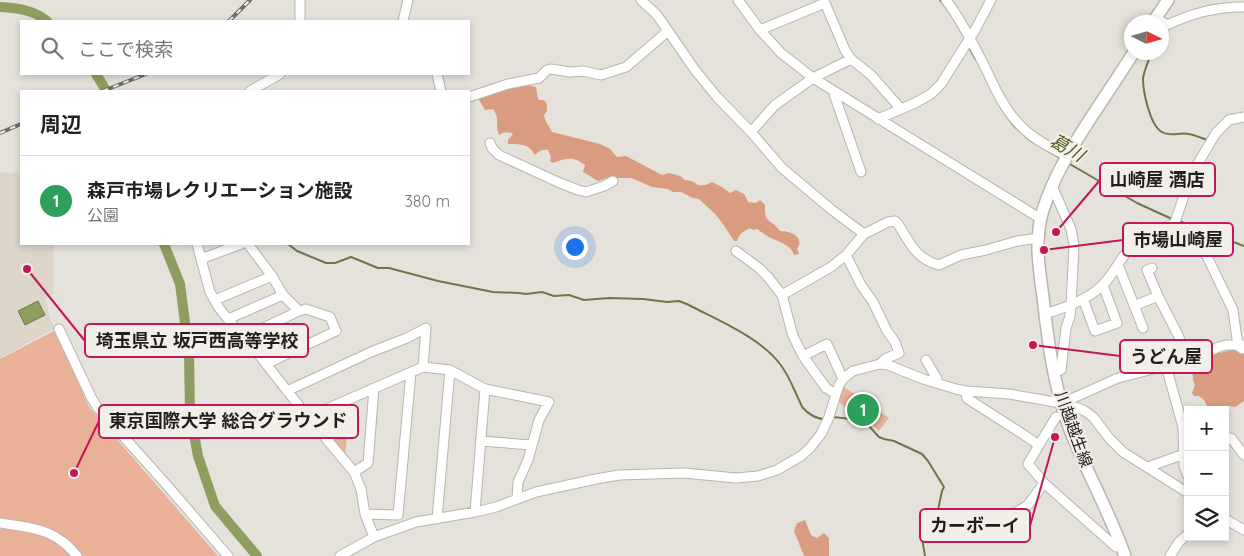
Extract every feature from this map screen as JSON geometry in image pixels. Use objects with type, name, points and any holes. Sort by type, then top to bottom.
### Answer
[{"type":"main road","points":[[1158,15],[1168,0]]},
{"type":"main road","name":"川越越生線","points":[[1125,556],[1077,446],[1066,401],[1054,372],[1039,266],[1039,238],[1041,219],[1052,186],[1065,159],[1129,60]]},
{"type":"street","points":[[300,0],[300,20]]},
{"type":"street","points":[[403,20],[408,0]]},
{"type":"street","points":[[641,0],[668,31],[694,70],[782,168],[864,234]]},
{"type":"street","points":[[738,0],[760,30],[781,53],[813,78],[878,120],[1041,219]]},
{"type":"street","points":[[946,0],[970,38],[998,95],[1010,114],[1023,129],[1065,159]]},
{"type":"street","points":[[878,120],[931,94],[941,84],[991,0]]},
{"type":"street","points":[[760,30],[824,3],[851,59],[871,75],[901,109]]},
{"type":"street","points":[[1169,24],[1196,13],[1214,9],[1244,7]]},
{"type":"street","points":[[470,97],[508,84],[539,78],[547,70],[551,69],[570,72],[583,71],[601,75],[626,67],[668,31]]},
{"type":"street","points":[[751,132],[775,105],[813,78],[851,59]]},
{"type":"street","points":[[252,90],[278,75]]},
{"type":"street","points":[[437,75],[441,90]]},
{"type":"street","points":[[833,91],[860,172]]},
{"type":"street","points":[[1174,225],[1194,170],[1216,133],[1229,120],[1244,117]]},
{"type":"street","points":[[490,143],[499,155],[578,190],[586,192],[613,181]]},
{"type":"street","points":[[1052,186],[1074,237],[1072,305],[1066,328],[1060,370],[1054,372]]},
{"type":"street","points":[[782,295],[831,267],[846,255],[864,234],[888,222],[895,221],[898,224],[913,250],[928,262],[939,265],[961,255],[1016,241],[1039,238]]},
{"type":"street","points":[[1045,314],[1072,305],[1096,291],[1113,274],[1129,249],[1137,242],[1170,225],[1174,225],[1197,236],[1230,300],[1242,347],[1226,345],[1219,347],[1186,361],[1118,378],[1066,401]]},
{"type":"street","points":[[197,245],[210,292],[228,319],[251,344],[354,472],[361,489],[365,514],[374,537]]},
{"type":"street","points":[[201,259],[238,245]]},
{"type":"street","points":[[249,245],[272,276],[283,295],[299,311]]},
{"type":"street","points":[[736,251],[759,268],[782,295],[793,336],[803,356],[826,388],[836,394]]},
{"type":"street","points":[[846,255],[861,285],[874,302],[899,353],[885,359],[880,364]]},
{"type":"street","points":[[1118,265],[1143,328]]},
{"type":"street","points":[[1152,268],[1147,270],[1179,337],[1186,361]]},
{"type":"street","points":[[215,300],[272,276]]},
{"type":"street","points":[[1083,299],[1094,331],[1117,323],[1103,285]]},
{"type":"street","points":[[228,319],[283,295]]},
{"type":"street","points":[[1134,306],[1158,296]]},
{"type":"street","points":[[244,337],[306,309],[330,316],[336,331],[266,364]]},
{"type":"street","points":[[288,391],[426,328],[423,367]]},
{"type":"street","points":[[59,329],[97,407],[165,482],[228,556]]},
{"type":"street","points":[[803,356],[827,344],[843,379]]},
{"type":"street","points":[[926,360],[937,379],[937,384]]},
{"type":"street","points":[[340,556],[374,537],[416,522],[475,512],[496,507],[536,492],[619,475],[689,473],[736,478],[758,476],[777,470],[810,448],[826,426],[839,385],[843,379],[853,371],[880,364],[888,365],[937,384],[966,391],[1066,401],[1093,417],[1109,438],[1123,452],[1184,490]]},
{"type":"street","points":[[1166,366],[1182,427],[1186,451]]},
{"type":"street","points":[[308,417],[423,367],[450,370],[485,389],[548,402],[539,420],[528,460],[518,482],[517,499]]},
{"type":"street","points":[[437,519],[450,370]]},
{"type":"street","points":[[365,514],[398,515],[410,372]]},
{"type":"street","points":[[354,472],[368,463],[374,388]]},
{"type":"street","points":[[475,512],[485,389]]},
{"type":"street","points":[[966,391],[966,398],[968,400],[1039,445]]},
{"type":"street","points":[[1056,417],[1028,464],[1044,483],[1116,547],[1121,544]]},
{"type":"street","points":[[1229,439],[1231,438],[1244,455]]},
{"type":"street","points":[[481,441],[531,445]]},
{"type":"street","points":[[1148,467],[1184,454]]},
{"type":"street","points":[[1003,519],[1028,505],[1044,483]]},
{"type":"street","points":[[1229,521],[1244,530]]},
{"type":"street","points":[[0,524],[52,535],[77,556]]},
{"type":"street","points":[[1170,556],[1184,538]]},
{"type":"shaded area","points":[[523,84],[536,87],[539,100],[544,100],[547,104],[547,111],[544,115],[552,132],[600,144],[610,149],[617,157],[626,156],[662,175],[669,173],[680,176],[698,185],[706,185],[712,182],[730,193],[736,190],[744,194],[748,202],[756,203],[760,200],[765,205],[766,216],[769,221],[780,231],[797,236],[799,239],[799,246],[797,248],[799,254],[794,255],[788,247],[757,229],[748,229],[740,235],[737,241],[734,241],[716,215],[699,199],[681,192],[652,187],[631,178],[607,178],[598,181],[583,172],[585,165],[577,160],[566,159],[553,163],[550,161],[551,157],[548,150],[541,151],[535,155],[526,146],[508,144],[508,140],[513,134],[506,132],[499,135],[497,119],[493,109],[485,110],[478,98]]},
{"type":"shaded area","points":[[0,172],[11,174],[17,172],[20,173],[20,245],[54,245],[53,294],[45,299],[55,328],[0,358]]},
{"type":"shaded area","points":[[38,301],[45,315],[25,325],[18,311]]},
{"type":"shaded area","points":[[56,330],[89,407],[218,556],[0,556],[0,359]]},
{"type":"shaded area","points":[[1236,350],[1244,354],[1244,401],[1235,407],[1207,406],[1204,400],[1199,396],[1194,396],[1192,393],[1195,385],[1192,367],[1199,362],[1207,361],[1215,354]]},
{"type":"shaded area","points":[[842,386],[889,418],[879,431],[837,401]]},
{"type":"shaded area","points":[[350,402],[345,457],[320,427],[324,413]]},
{"type":"shaded area","points":[[805,520],[811,535],[817,538],[824,533],[829,538],[829,556],[804,556],[794,531],[797,523]]},
{"type":"waterway","name":"葛川","points":[[940,0],[948,10]]},
{"type":"waterway","points":[[0,7],[31,12],[46,20]]},
{"type":"waterway","name":"葛川","points":[[951,14],[966,40]]},
{"type":"waterway","name":"葛川","points":[[969,47],[976,60]]},
{"type":"waterway","points":[[1148,60],[1143,79],[1144,92],[1154,123],[1165,133],[1189,134],[1207,140]]},
{"type":"waterway","points":[[97,75],[105,90]]},
{"type":"waterway","name":"葛川","points":[[1000,106],[1013,125],[1022,133]]},
{"type":"waterway","name":"葛川","points":[[1026,137],[1060,158]]},
{"type":"waterway","name":"葛川","points":[[1068,163],[1137,203],[1172,219]]},
{"type":"waterway","name":"葛川","points":[[1179,221],[1244,246]]},
{"type":"waterway","points":[[164,245],[180,284],[189,353],[190,413],[198,456],[215,506],[257,556]]},
{"type":"waterway","points":[[289,245],[297,251],[326,263],[335,263],[351,257],[378,268],[389,268],[438,281],[493,292],[526,294],[542,292],[554,296],[569,295],[584,300],[609,298],[667,302],[679,301],[725,323],[762,346],[783,368],[803,408],[813,416],[824,419]]},
{"type":"waterway","points":[[833,417],[861,422],[869,426],[879,437],[894,441],[922,454],[928,461],[944,487],[938,510],[923,537],[925,556]]},
{"type":"railway","points":[[230,20],[250,0]]},
{"type":"railway","points":[[106,90],[143,75]]},
{"type":"railway","points":[[0,133],[20,124]]},
{"type":"place","name":"山崎屋 酒店","points":[[1056,232]]},
{"type":"place","name":"市場山崎屋","points":[[1044,250]]},
{"type":"place","name":"埼玉県立 坂戸西高等学校","points":[[27,269]]},
{"type":"place","name":"うどん屋","points":[[1033,345]]},
{"type":"place","name":"森戸市場レクリエーション施設","points":[[863,410]]},
{"type":"place","name":"カーボーイ","points":[[1055,437]]},
{"type":"place","name":"東京国際大学 総合グラウンド","points":[[74,473]]}]
